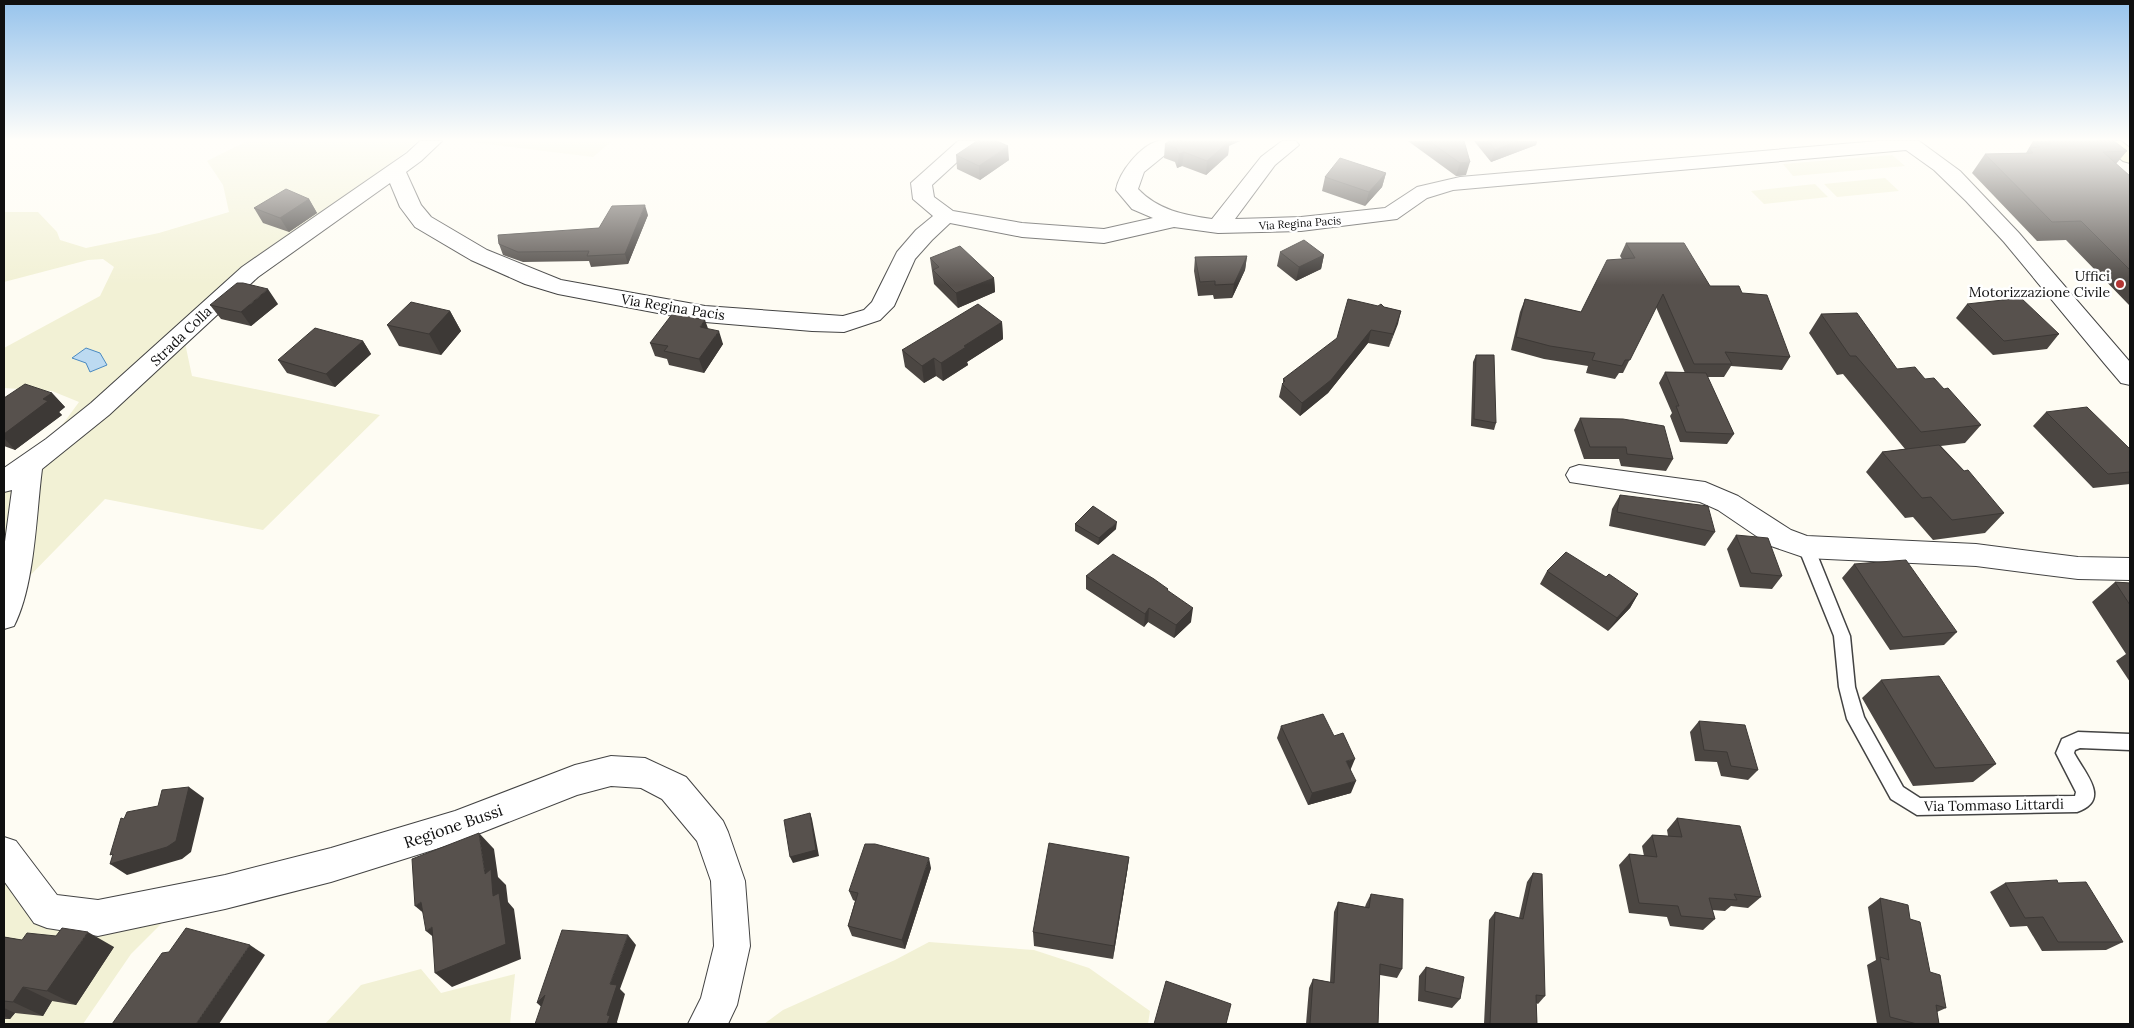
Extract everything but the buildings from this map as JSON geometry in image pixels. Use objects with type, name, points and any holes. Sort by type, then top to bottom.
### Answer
[{"type":"street","name":"Strada Colla","points":[[4,482],[54,446],[140,374],[250,272],[368,189]]},
{"type":"street","name":"Via Regina Pacis","points":[[403,189],[411,207],[423,222],[479,255],[532,279],[558,287],[705,314],[812,323],[844,324],[872,316],[882,306],[905,257],[924,235],[946,216]]},
{"type":"street","name":"Via Regina Pacis","points":[[922,189],[924,199],[946,216],[1022,230],[1104,236],[1174,220]]},
{"type":"street","name":"Via Regina Pacis","points":[[1127,189],[1131,197],[1140,204],[1174,220],[1218,226],[1301,224],[1389,214],[1400,210],[1423,191],[1435,189]]},
{"type":"street","points":[[1218,226],[1246,189]]},
{"type":"street","points":[[1968,189],[2028,255],[2130,377]]},
{"type":"street","points":[[4,617],[14,579],[28,464]]},
{"type":"street","points":[[1579,476],[1706,492],[1728,503],[1781,538],[1806,547],[1976,555],[2078,568],[2130,569]]},
{"type":"street","name":"Regione Bussi","points":[[4,853],[47,911],[98,918],[225,892],[332,865],[455,827],[575,780],[611,771],[645,773],[674,788],[711,832],[728,881],[732,946],[718,1005],[707,1024]]},
{"type":"lane","name":"Via Tommaso Littardi","points":[[1806,547],[1842,636],[1847,687],[1856,719],[1897,793],[1918,807],[2077,804],[2086,799],[2086,791],[2065,753],[2068,745],[2078,740],[2130,742]]},
{"type":"green space","points":[[224,189],[357,189],[266,252],[185,343],[192,376],[380,415],[263,530],[105,499],[14,592],[4,610],[4,468],[57,432],[79,402],[52,391],[4,388],[4,348],[100,296],[114,267],[103,259],[88,260],[4,282],[4,212],[38,212],[57,232],[60,240],[86,248],[159,233],[229,212]]},
{"type":"green space","points":[[1820,189],[1828,197],[1764,204],[1751,191]]},
{"type":"green space","points":[[1829,189],[1897,189],[1899,191],[1837,197]]},
{"type":"green space","points":[[4,867],[29,907],[174,911],[131,954],[83,1024],[4,1024]]},
{"type":"green space","points":[[929,942],[1034,950],[1089,968],[1150,1011],[1148,1024],[764,1024],[783,1010],[895,960]]},
{"type":"green space","points":[[421,969],[441,993],[515,974],[510,1024],[325,1024],[361,985]]},
{"type":"water","points":[[86,348],[100,353],[107,365],[90,372],[86,363],[72,358]]},
{"type":"place","name":"Uffici Motorizzazione Civile","points":[[2120,284]]}]
